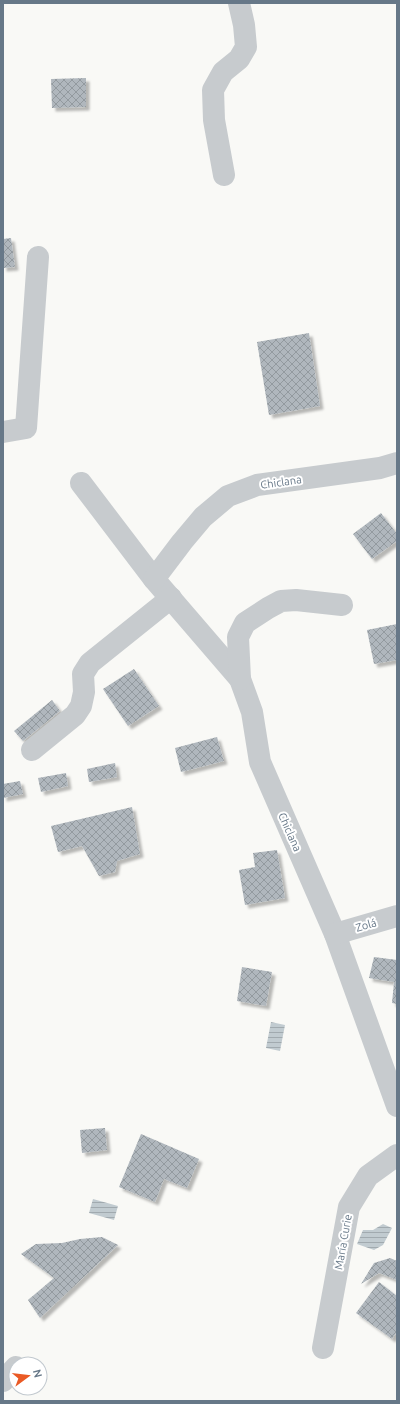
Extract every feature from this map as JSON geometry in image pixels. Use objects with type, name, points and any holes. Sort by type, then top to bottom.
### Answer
[{"type":"street","points":[[224,175],[214,120],[214,90],[224,72],[239,59],[246,47],[244,25],[239,3]]},
{"type":"street","points":[[3,432],[26,428],[38,257]]},
{"type":"street","name":"Chiclana","points":[[154,579],[203,517],[228,496],[258,485],[380,468],[397,463]]},
{"type":"street","name":"Chiclana","points":[[81,483],[154,579],[240,679],[252,712],[260,762],[335,934],[397,1106]]},
{"type":"street","points":[[32,750],[75,715],[81,706],[84,692],[83,674],[90,663],[171,598]]},
{"type":"street","points":[[240,679],[238,638],[245,623],[281,601],[296,600],[342,606]]},
{"type":"street","name":"Zolá","points":[[335,934],[397,916]]},
{"type":"street","name":"María Curie","points":[[323,1348],[349,1207],[368,1176],[397,1155]]},
{"type":"shaded area","points":[[271,1022],[285,1025],[280,1051],[266,1048]]},
{"type":"shaded area","points":[[93,1199],[118,1206],[114,1220],[89,1213]]},
{"type":"shaded area","points":[[383,1224],[392,1228],[383,1245],[374,1250],[357,1244],[363,1230],[373,1230]]},
{"type":"building","points":[[86,78],[86,107],[52,108],[51,79]]},
{"type":"building","points":[[11,238],[15,267],[3,268],[3,239]]},
{"type":"building","points":[[309,333],[320,406],[269,415],[257,342]]},
{"type":"building","points":[[381,513],[397,534],[397,541],[372,559],[353,534]]},
{"type":"building","points":[[397,624],[397,660],[374,664],[367,630]]},
{"type":"building","points":[[134,669],[159,706],[128,726],[103,689]]},
{"type":"building","points":[[52,700],[60,711],[23,741],[14,731]]},
{"type":"building","points":[[217,737],[224,761],[181,772],[175,748]]},
{"type":"building","points":[[115,763],[117,777],[89,782],[87,769]]},
{"type":"building","points":[[66,773],[68,786],[41,792],[38,778]]},
{"type":"building","points":[[20,781],[23,794],[3,798],[3,784]]},
{"type":"building","points":[[132,807],[140,854],[117,861],[115,872],[99,876],[82,846],[58,852],[51,826]]},
{"type":"building","points":[[277,850],[285,898],[245,905],[239,870],[255,867],[253,853]]},
{"type":"building","points":[[374,957],[397,960],[397,1004],[392,1003],[394,982],[369,978]]},
{"type":"building","points":[[242,967],[272,972],[266,1006],[237,1001]]},
{"type":"building","points":[[105,1128],[107,1150],[82,1153],[80,1130]]},
{"type":"building","points":[[141,1134],[199,1159],[187,1188],[164,1179],[155,1202],[119,1187]]},
{"type":"building","points":[[102,1237],[118,1245],[40,1318],[28,1300],[54,1278],[21,1254],[36,1244],[62,1243],[80,1239]]},
{"type":"building","points":[[390,1258],[397,1261],[397,1280],[379,1273],[361,1284],[374,1263]]},
{"type":"building","points":[[379,1282],[397,1296],[397,1332],[392,1339],[356,1313]]}]
